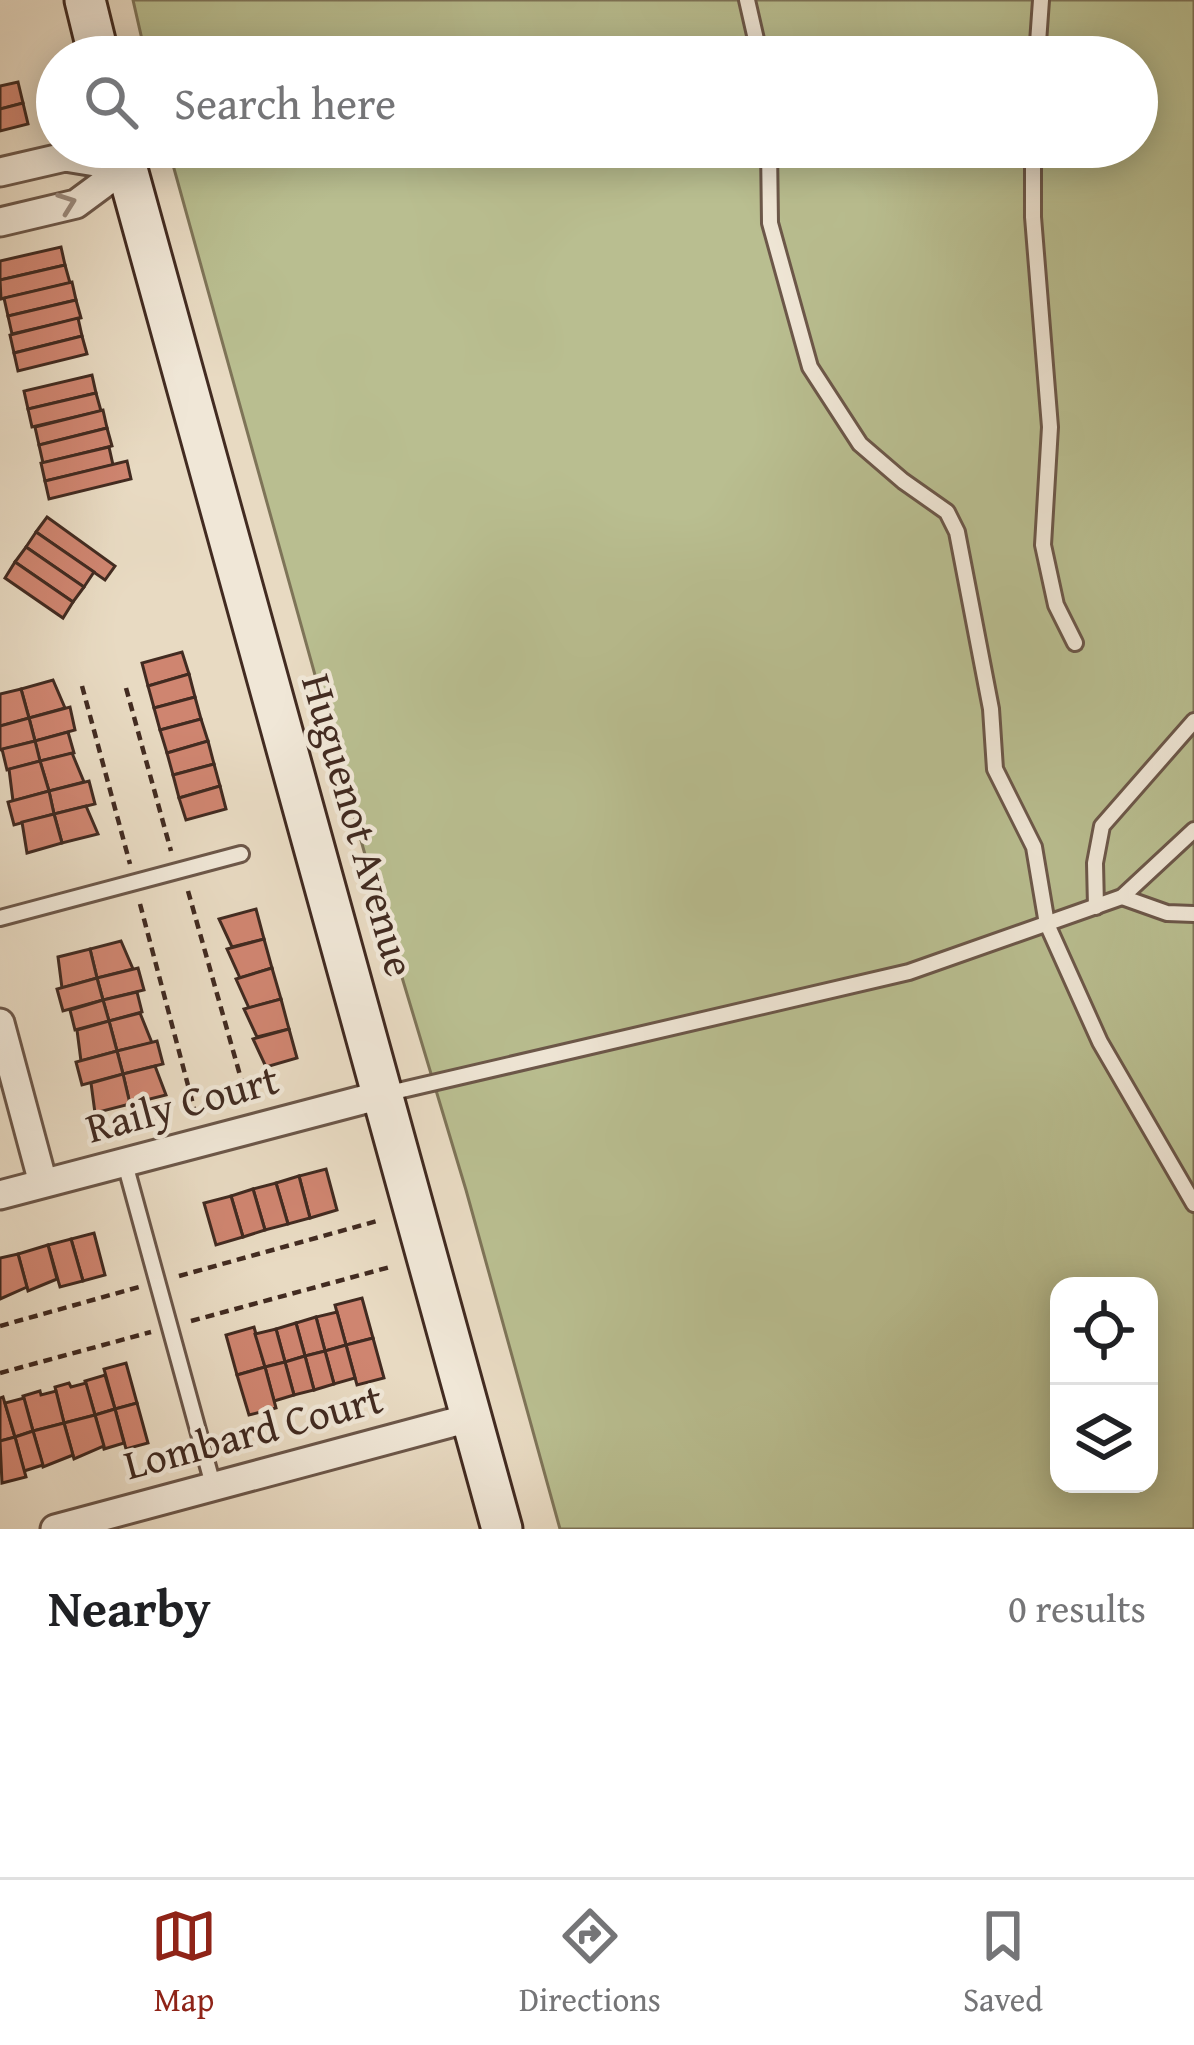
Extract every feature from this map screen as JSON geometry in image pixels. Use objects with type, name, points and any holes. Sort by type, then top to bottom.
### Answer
[{"type":"street","points":[[86,0],[94,36]]},
{"type":"street","points":[[0,172],[36,164]]},
{"type":"street","points":[[0,222],[76,204],[112,168]]},
{"type":"street","name":"Huguenot Avenue","points":[[126,168],[502,1529]]},
{"type":"street","points":[[0,1023],[43,1183]]},
{"type":"street","name":"Raily Court","points":[[0,1195],[385,1094]]},
{"type":"street","name":"Lombard Court","points":[[55,1529],[473,1417]]},
{"type":"street","points":[[153,1500],[161,1529]]},
{"type":"lane","points":[[747,0],[755,36]]},
{"type":"lane","points":[[1038,36],[1041,0]]},
{"type":"lane","points":[[770,168],[770,223],[811,367],[860,444],[947,512],[957,532],[991,709],[995,769],[1034,847],[1047,924],[1100,1042],[1194,1204]]},
{"type":"lane","points":[[1033,168],[1049,428],[1043,545],[1056,605],[1075,643]]},
{"type":"lane","points":[[1096,907],[1095,862],[1102,826],[1194,721]]},
{"type":"lane","points":[[385,1094],[909,972],[1122,897],[1194,830]]},
{"type":"lane","points":[[0,918],[241,854]]},
{"type":"lane","points":[[1122,897],[1167,913],[1194,914]]},
{"type":"lane","points":[[124,1160],[213,1485]]},
{"type":"path","points":[[82,686],[124,844]]},
{"type":"path","points":[[126,688],[166,832]]},
{"type":"path","points":[[195,914],[245,1094]]},
{"type":"path","points":[[146,927],[194,1108]]},
{"type":"path","points":[[201,1270],[377,1221]]},
{"type":"path","points":[[212,1315],[390,1267]]},
{"type":"path","points":[[0,1326],[116,1294]]},
{"type":"path","points":[[0,1372],[129,1337]]},
{"type":"green space","points":[[133,0],[1194,0],[1194,1529],[560,1529],[466,1190],[364,851],[174,168],[1158,168],[1158,36],[141,36]]},
{"type":"building","points":[[18,82],[23,103],[0,109],[0,86]]},
{"type":"building","points":[[23,103],[28,124],[0,131],[0,109]]},
{"type":"building","points":[[61,247],[65,265],[0,280],[0,261]]},
{"type":"building","points":[[65,265],[70,283],[1,299],[0,280]]},
{"type":"building","points":[[72,282],[76,300],[8,316],[4,298]]},
{"type":"building","points":[[76,300],[81,318],[12,334],[8,316]]},
{"type":"building","points":[[78,318],[82,336],[14,353],[10,335]]},
{"type":"building","points":[[82,336],[87,354],[18,371],[14,353]]},
{"type":"building","points":[[92,375],[96,393],[28,409],[24,391]]},
{"type":"building","points":[[96,393],[101,411],[32,427],[28,409]]},
{"type":"building","points":[[103,410],[107,428],[39,445],[35,427]]},
{"type":"building","points":[[107,428],[112,446],[43,463],[39,445]]},
{"type":"building","points":[[109,447],[113,465],[45,481],[41,463]]},
{"type":"building","points":[[127,461],[131,479],[49,499],[45,481]]},
{"type":"building","points":[[47,517],[115,566],[105,580],[36,532]]},
{"type":"building","points":[[36,532],[94,572],[84,587],[26,547]]},
{"type":"building","points":[[26,547],[84,587],[73,602],[15,562]]},
{"type":"building","points":[[15,562],[73,602],[63,618],[5,578]]},
{"type":"building","points":[[182,652],[189,674],[148,686],[142,663]]},
{"type":"building","points":[[189,674],[195,697],[154,708],[148,686]]},
{"type":"building","points":[[53,680],[65,708],[29,718],[21,689]]},
{"type":"building","points":[[21,689],[29,718],[0,726],[0,694]]},
{"type":"building","points":[[195,697],[201,719],[160,730],[154,708]]},
{"type":"building","points":[[70,707],[75,730],[35,741],[29,718]]},
{"type":"building","points":[[29,718],[35,741],[0,750],[0,726]]},
{"type":"building","points":[[201,719],[208,741],[167,753],[160,730]]},
{"type":"building","points":[[68,732],[74,753],[40,761],[35,741]]},
{"type":"building","points":[[35,741],[40,761],[7,770],[2,749]]},
{"type":"building","points":[[208,741],[214,764],[173,775],[167,753]]},
{"type":"building","points":[[72,753],[84,782],[49,791],[40,761]]},
{"type":"building","points":[[40,761],[49,791],[13,801],[9,769]]},
{"type":"building","points":[[214,764],[220,786],[179,798],[173,775]]},
{"type":"building","points":[[89,781],[95,804],[54,814],[49,791]]},
{"type":"building","points":[[220,786],[226,809],[186,820],[179,798]]},
{"type":"building","points":[[49,791],[54,814],[14,825],[8,802]]},
{"type":"building","points":[[86,806],[98,834],[62,843],[54,814]]},
{"type":"building","points":[[54,814],[62,843],[27,853],[22,822]]},
{"type":"building","points":[[256,909],[264,939],[232,947],[219,919]]},
{"type":"building","points":[[264,939],[272,968],[240,978],[227,949]]},
{"type":"building","points":[[121,941],[133,969],[97,978],[90,949]]},
{"type":"building","points":[[90,949],[97,978],[62,988],[58,957]]},
{"type":"building","points":[[138,968],[144,990],[103,1000],[97,978]]},
{"type":"building","points":[[272,968],[281,999],[249,1008],[236,979]]},
{"type":"building","points":[[97,978],[103,1000],[63,1011],[57,989]]},
{"type":"building","points":[[137,992],[142,1012],[109,1021],[103,1000]]},
{"type":"building","points":[[281,999],[289,1029],[257,1037],[244,1009]]},
{"type":"building","points":[[103,1000],[109,1021],[75,1030],[70,1010]]},
{"type":"building","points":[[140,1013],[152,1043],[117,1051],[109,1021]]},
{"type":"building","points":[[109,1021],[117,1051],[81,1061],[77,1030]]},
{"type":"building","points":[[289,1029],[297,1058],[266,1067],[253,1039]]},
{"type":"building","points":[[157,1041],[163,1064],[123,1074],[117,1051]]},
{"type":"building","points":[[117,1051],[123,1074],[82,1085],[76,1062]]},
{"type":"building","points":[[155,1066],[166,1095],[130,1104],[123,1074]]},
{"type":"building","points":[[123,1074],[130,1104],[95,1113],[91,1083]]},
{"type":"building","points":[[326,1169],[337,1210],[310,1218],[299,1176]]},
{"type":"building","points":[[299,1176],[310,1218],[288,1224],[276,1183]]},
{"type":"building","points":[[276,1183],[288,1224],[265,1230],[253,1189]]},
{"type":"building","points":[[253,1189],[265,1230],[243,1237],[231,1196]]},
{"type":"building","points":[[231,1196],[243,1237],[216,1245],[204,1203]]},
{"type":"building","points":[[94,1233],[105,1275],[83,1281],[71,1239]]},
{"type":"building","points":[[71,1239],[83,1281],[60,1287],[48,1245]]},
{"type":"building","points":[[48,1245],[57,1279],[28,1291],[18,1254]]},
{"type":"building","points":[[18,1254],[27,1287],[0,1299],[0,1258]]},
{"type":"building","points":[[362,1298],[373,1338],[346,1345],[335,1305]]},
{"type":"building","points":[[337,1312],[346,1345],[325,1351],[316,1317]]},
{"type":"building","points":[[316,1317],[325,1351],[305,1356],[296,1323]]},
{"type":"building","points":[[296,1323],[305,1356],[285,1362],[276,1329]]},
{"type":"building","points":[[254,1327],[265,1367],[237,1375],[226,1335]]},
{"type":"building","points":[[276,1329],[285,1362],[265,1367],[255,1334]]},
{"type":"building","points":[[373,1338],[384,1378],[357,1385],[346,1345]]},
{"type":"building","points":[[346,1345],[355,1378],[334,1384],[325,1351]]},
{"type":"building","points":[[325,1351],[334,1384],[314,1390],[305,1356]]},
{"type":"building","points":[[305,1356],[314,1390],[294,1395],[285,1362]]},
{"type":"building","points":[[285,1362],[294,1395],[274,1401],[265,1367]]},
{"type":"building","points":[[126,1363],[137,1403],[115,1409],[104,1369]]},
{"type":"building","points":[[265,1367],[276,1408],[249,1415],[237,1375]]},
{"type":"building","points":[[105,1375],[115,1409],[95,1415],[85,1381]]},
{"type":"building","points":[[69,1383],[71,1387],[86,1383],[95,1415],[64,1423],[55,1387]]},
{"type":"building","points":[[40,1391],[41,1395],[56,1391],[64,1423],[33,1431],[23,1396]]},
{"type":"building","points":[[0,1398],[15,1437],[0,1441]]},
{"type":"building","points":[[24,1398],[33,1431],[15,1437],[5,1403]]},
{"type":"building","points":[[137,1403],[148,1443],[126,1449],[115,1409]]},
{"type":"building","points":[[115,1409],[124,1443],[104,1449],[95,1415]]},
{"type":"building","points":[[95,1415],[104,1446],[74,1459],[64,1423]]},
{"type":"building","points":[[64,1423],[73,1455],[43,1467],[33,1431]]},
{"type":"building","points":[[33,1431],[43,1465],[24,1471],[15,1437]]},
{"type":"building","points":[[15,1437],[26,1477],[2,1483],[0,1441]]}]
